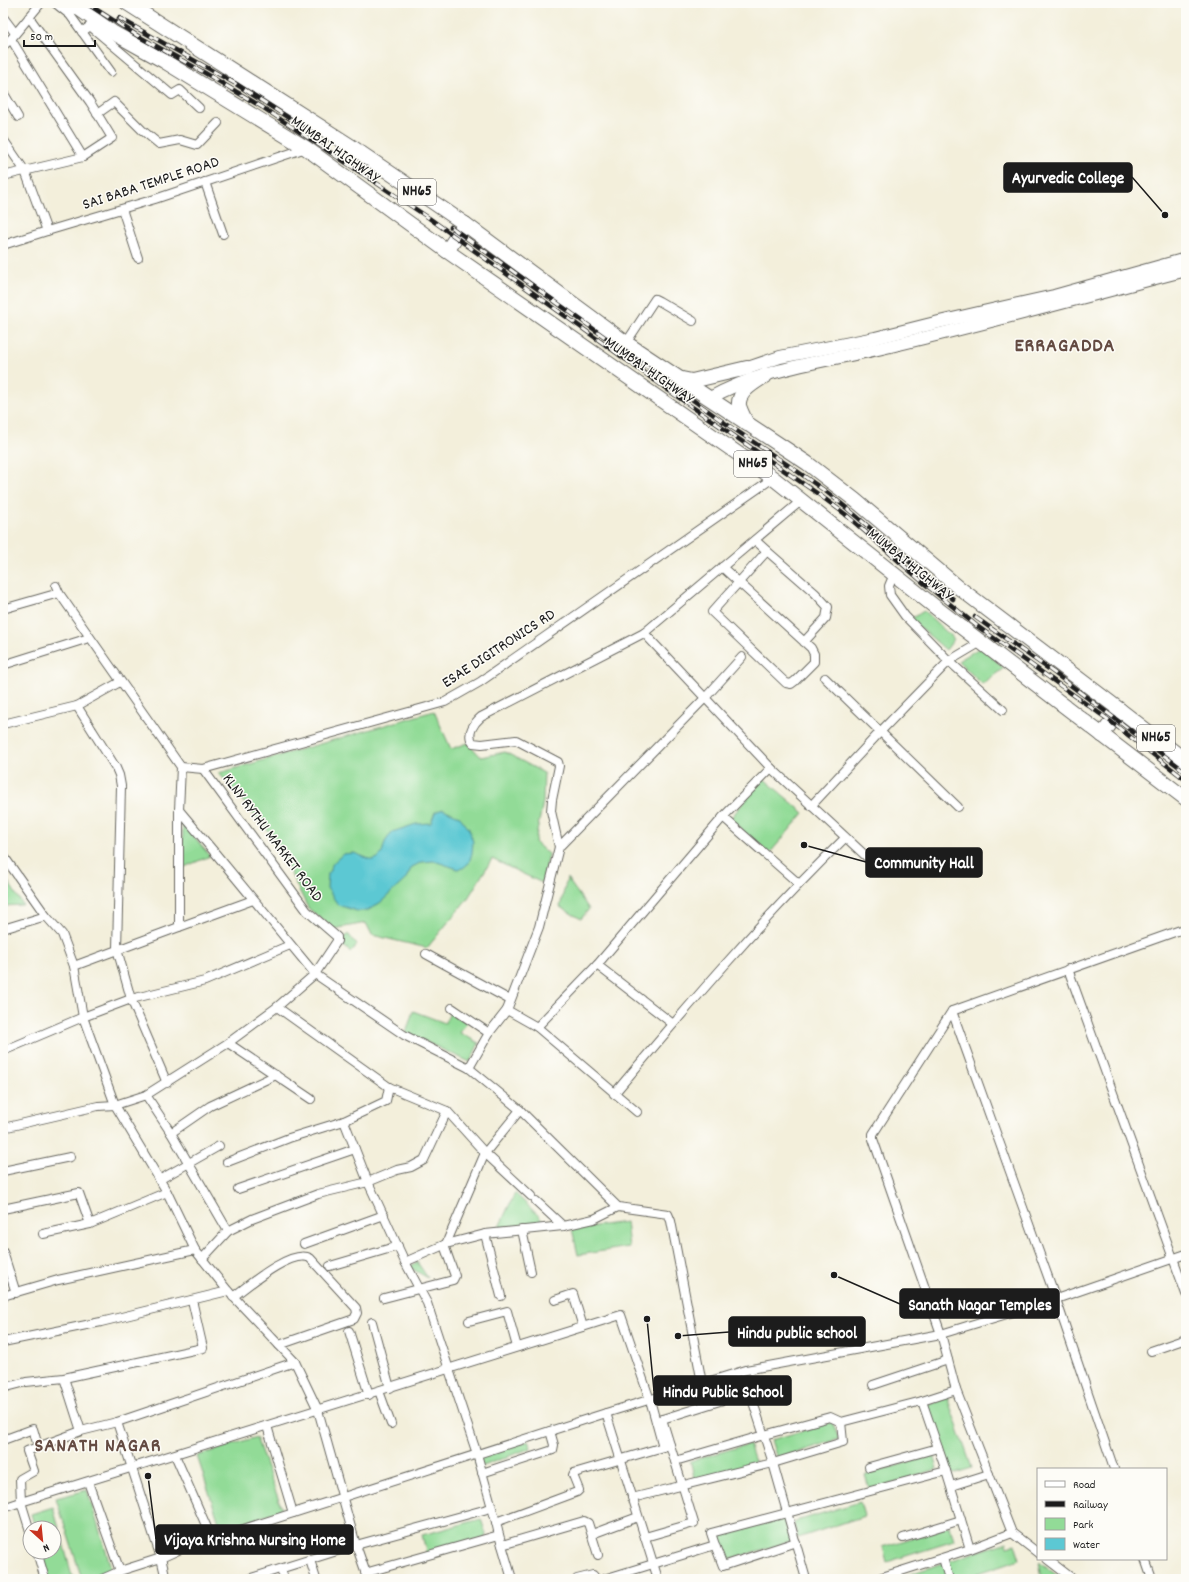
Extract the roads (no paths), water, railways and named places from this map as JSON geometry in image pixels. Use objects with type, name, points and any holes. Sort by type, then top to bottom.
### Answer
[{"type":"highway","name":"MUMBAI HIGHWAY","points":[[71,3],[112,32],[164,61],[306,148],[447,251],[773,478],[981,642],[1186,799]]},
{"type":"highway","name":"MUMBAI HIGHWAY","points":[[131,4],[340,140],[465,224],[626,343],[710,398],[746,424],[807,463],[855,500],[958,587],[1186,761]]},
{"type":"highway","points":[[447,251],[465,224]]},
{"type":"highway","points":[[678,378],[692,381],[747,368]]},
{"type":"highway","points":[[746,424],[739,405],[741,396],[751,385],[766,375]]},
{"type":"highway","points":[[1102,735],[1120,710]]},
{"type":"main road","points":[[695,388],[780,357],[875,338],[1054,296],[1186,259]]},
{"type":"main road","points":[[710,398],[723,390],[766,375],[1036,310],[1186,270]]},
{"type":"street","points":[[3,46],[41,3]]},
{"type":"street","points":[[55,3],[70,16],[112,72]]},
{"type":"street","points":[[3,17],[83,157]]},
{"type":"street","points":[[3,176],[83,157],[112,138],[30,17]]},
{"type":"street","points":[[82,32],[90,26],[172,95],[180,90],[199,108]]},
{"type":"street","points":[[3,92],[18,117]]},
{"type":"street","points":[[97,114],[114,102],[148,135],[160,144],[180,140],[197,145],[218,123]]},
{"type":"street","points":[[3,139],[25,171],[47,231]]},
{"type":"street","name":"SAI BABA TEMPLE ROAD","points":[[3,246],[47,231],[122,209],[306,148]]},
{"type":"street","points":[[205,182],[223,234]]},
{"type":"street","points":[[122,209],[138,258]]},
{"type":"street","points":[[626,343],[655,300],[693,321]]},
{"type":"street","name":"ESAE DIGITRONICS RD","points":[[181,767],[204,769],[445,702],[480,682],[773,478]]},
{"type":"street","points":[[469,1068],[489,1033],[507,1010],[539,927],[559,847],[551,811],[559,766],[558,762],[516,740],[482,744],[473,743],[471,740],[472,729],[476,722],[481,717],[644,633],[802,500]]},
{"type":"street","points":[[755,540],[816,593],[828,607],[826,618],[804,642]]},
{"type":"street","points":[[722,567],[739,583],[804,642],[814,654],[814,662],[791,684],[786,683],[712,612],[739,583],[767,551]]},
{"type":"street","points":[[894,574],[889,586],[890,595],[905,616],[949,661],[1003,710]]},
{"type":"street","points":[[3,609],[57,589],[89,638],[181,767],[178,927]]},
{"type":"street","points":[[644,633],[771,768],[882,871]]},
{"type":"street","points":[[3,665],[89,638]]},
{"type":"street","points":[[811,806],[949,661],[981,642]]},
{"type":"street","points":[[559,847],[742,657]]},
{"type":"street","points":[[825,678],[958,807]]},
{"type":"street","points":[[3,724],[77,706],[120,682]]},
{"type":"street","points":[[77,706],[119,775],[121,786],[117,949],[131,999],[167,1083]]},
{"type":"street","points":[[537,1027],[598,965],[723,816],[771,768]]},
{"type":"street","name":"KLNY RYTHU MARKET ROAD","points":[[204,769],[307,911],[337,936],[338,939],[314,974]]},
{"type":"street","points":[[179,810],[314,974],[404,1035],[469,1068],[520,1110],[618,1207]]},
{"type":"street","points":[[723,816],[798,883]]},
{"type":"street","points":[[614,1094],[673,1024],[798,883],[845,838]]},
{"type":"street","points":[[3,855],[46,916],[62,934],[74,966],[83,1018],[115,1105],[167,1192],[195,1250],[231,1294],[295,1362],[318,1410],[366,1576],[499,1535]]},
{"type":"street","points":[[74,966],[253,900]]},
{"type":"street","points":[[3,929],[46,916]]},
{"type":"street","points":[[1037,1551],[1012,1533],[956,1390],[941,1334],[873,1139],[873,1134],[952,1011],[1186,928]]},
{"type":"street","points":[[3,1051],[131,999],[205,981],[290,945]]},
{"type":"street","points":[[426,954],[510,1000]]},
{"type":"street","points":[[598,965],[673,1024]]},
{"type":"street","points":[[1068,969],[1186,1294]]},
{"type":"street","points":[[3,1128],[98,1106],[115,1105],[146,1095],[228,1043],[277,1007],[314,974]]},
{"type":"street","points":[[277,1007],[389,1087],[447,1111],[485,1153],[564,1226]]},
{"type":"street","points":[[452,1008],[489,1033]]},
{"type":"street","points":[[507,1010],[537,1027],[637,1112]]},
{"type":"street","points":[[952,1011],[1056,1299],[1114,1468]]},
{"type":"street","points":[[228,1043],[311,1100]]},
{"type":"street","points":[[171,1133],[210,1106],[276,1075]]},
{"type":"street","points":[[227,1162],[289,1138],[344,1121],[386,1100],[389,1087]]},
{"type":"street","points":[[146,1095],[171,1133],[228,1231]]},
{"type":"street","points":[[384,1298],[451,1281],[454,1278],[445,1244],[485,1153],[520,1110]]},
{"type":"street","points":[[202,1260],[228,1231],[252,1219],[318,1194],[368,1182],[398,1170],[411,1167],[424,1160],[447,1111]]},
{"type":"street","points":[[344,1121],[368,1182],[405,1262],[427,1303],[477,1454],[512,1579]]},
{"type":"street","points":[[160,1180],[219,1146]]},
{"type":"street","points":[[238,1188],[355,1149]]},
{"type":"street","points":[[3,1171],[70,1157]]},
{"type":"street","points":[[43,1234],[90,1224],[167,1192]]},
{"type":"street","points":[[3,1209],[79,1193],[90,1224]]},
{"type":"street","points":[[405,1262],[445,1244],[485,1234],[564,1226],[594,1220],[618,1207],[668,1214],[702,1383]]},
{"type":"street","points":[[304,1244],[384,1215]]},
{"type":"street","points":[[522,1230],[531,1272]]},
{"type":"street","points":[[485,1234],[501,1296]]},
{"type":"street","points":[[330,1266],[398,1246]]},
{"type":"street","points":[[3,1296],[58,1280],[195,1250]]},
{"type":"street","points":[[3,1252],[16,1293]]},
{"type":"street","points":[[102,1579],[120,1571],[161,1558],[205,1538],[212,1539],[702,1383],[746,1370],[941,1334],[1056,1299],[1186,1254]]},
{"type":"street","points":[[3,1342],[101,1322],[192,1300],[231,1294],[266,1271],[294,1258],[305,1256],[310,1258],[356,1308],[357,1314],[354,1319],[279,1345]]},
{"type":"street","points":[[555,1300],[574,1294],[583,1327]]},
{"type":"street","points":[[3,1388],[26,1382],[64,1378],[203,1348],[192,1300]]},
{"type":"street","points":[[469,1321],[507,1311],[517,1347]]},
{"type":"street","points":[[3,1508],[369,1395],[621,1315],[650,1400],[659,1420],[666,1446],[675,1461],[694,1523],[644,1537]]},
{"type":"street","points":[[372,1322],[390,1388]]},
{"type":"street","points":[[349,1331],[369,1395]]},
{"type":"street","points":[[1151,1351],[1186,1339]]},
{"type":"street","points":[[873,1385],[948,1360]]},
{"type":"street","points":[[27,1520],[21,1502],[20,1479],[34,1471],[27,1451],[82,1431],[116,1422],[295,1362]]},
{"type":"street","points":[[64,1378],[82,1431]]},
{"type":"street","points":[[675,1461],[830,1417],[842,1422],[922,1401],[956,1390]]},
{"type":"street","points":[[379,1391],[391,1424]]},
{"type":"street","points":[[659,1420],[742,1394],[748,1394],[751,1396],[788,1512],[806,1579]]},
{"type":"street","points":[[922,1401],[951,1486],[970,1549]]},
{"type":"street","points":[[606,1413],[658,1579]]},
{"type":"street","points":[[116,1422],[133,1468],[166,1579]]},
{"type":"street","points":[[632,1498],[773,1463],[843,1442],[842,1422]]},
{"type":"street","points":[[267,1426],[294,1513]]},
{"type":"street","points":[[3,1440],[33,1429],[38,1446]]},
{"type":"street","points":[[482,1473],[553,1450],[554,1445],[550,1431]]},
{"type":"street","points":[[496,1522],[577,1492],[579,1490],[573,1474],[666,1446]]},
{"type":"street","points":[[869,1467],[938,1448]]},
{"type":"street","points":[[175,1455],[212,1539]]},
{"type":"street","points":[[796,1542],[723,1566],[711,1533],[946,1471]]},
{"type":"street","points":[[951,1486],[989,1474]]},
{"type":"street","points":[[88,1482],[120,1571]]},
{"type":"street","points":[[248,1579],[356,1545],[491,1508]]},
{"type":"street","points":[[592,1534],[638,1518]]},
{"type":"street","points":[[903,1538],[961,1520]]},
{"type":"street","points":[[502,1545],[584,1521],[588,1523],[598,1555]]},
{"type":"street","points":[[876,1579],[970,1549],[1012,1533]]},
{"type":"street","points":[[604,1579],[652,1563],[715,1545]]},
{"type":"street","points":[[943,1558],[949,1579]]},
{"type":"street","points":[[39,1560],[45,1579]]},
{"type":"street","points":[[310,1560],[316,1579]]},
{"type":"street","points":[[1048,1560],[1074,1579]]},
{"type":"street","points":[[1145,1560],[1152,1579]]},
{"type":"street","points":[[281,1569],[284,1579]]},
{"type":"street","points":[[578,1579],[593,1575],[596,1579]]},
{"type":"water","points":[[443,809],[459,816],[469,829],[473,842],[469,863],[463,868],[458,869],[434,861],[422,862],[412,867],[405,880],[381,902],[367,911],[357,911],[338,905],[327,888],[328,874],[333,863],[343,854],[354,853],[372,860],[378,858],[382,853],[385,842],[392,832],[416,824],[431,823],[435,812]]},
{"type":"railway","points":[[86,3],[138,36],[262,107],[429,218],[675,395],[821,496],[845,514],[925,584],[977,626],[1110,721],[1186,780]]},
{"type":"railway","points":[[119,18],[236,84],[312,133]]},
{"type":"railway","points":[[451,227],[725,423],[828,493],[953,599]]},
{"type":"railway","points":[[975,617],[1053,672],[1186,772]]},
{"type":"place","name":"Ayurvedic College","points":[[1165,215]]},
{"type":"place","name":"Community Hall","points":[[804,845]]},
{"type":"place","name":"Sanath Nagar Temples","points":[[834,1275]]},
{"type":"place","name":"Hindu Public School","points":[[647,1319]]},
{"type":"place","name":"Hindu public school","points":[[678,1336]]},
{"type":"place","name":"Vijaya Krishna Nursing Home","points":[[148,1476]]},
{"type":"district","name":"ERRAGADDA","points":[[1065,347]]},
{"type":"district","name":"SANATH NAGAR","points":[[98,1447]]}]
